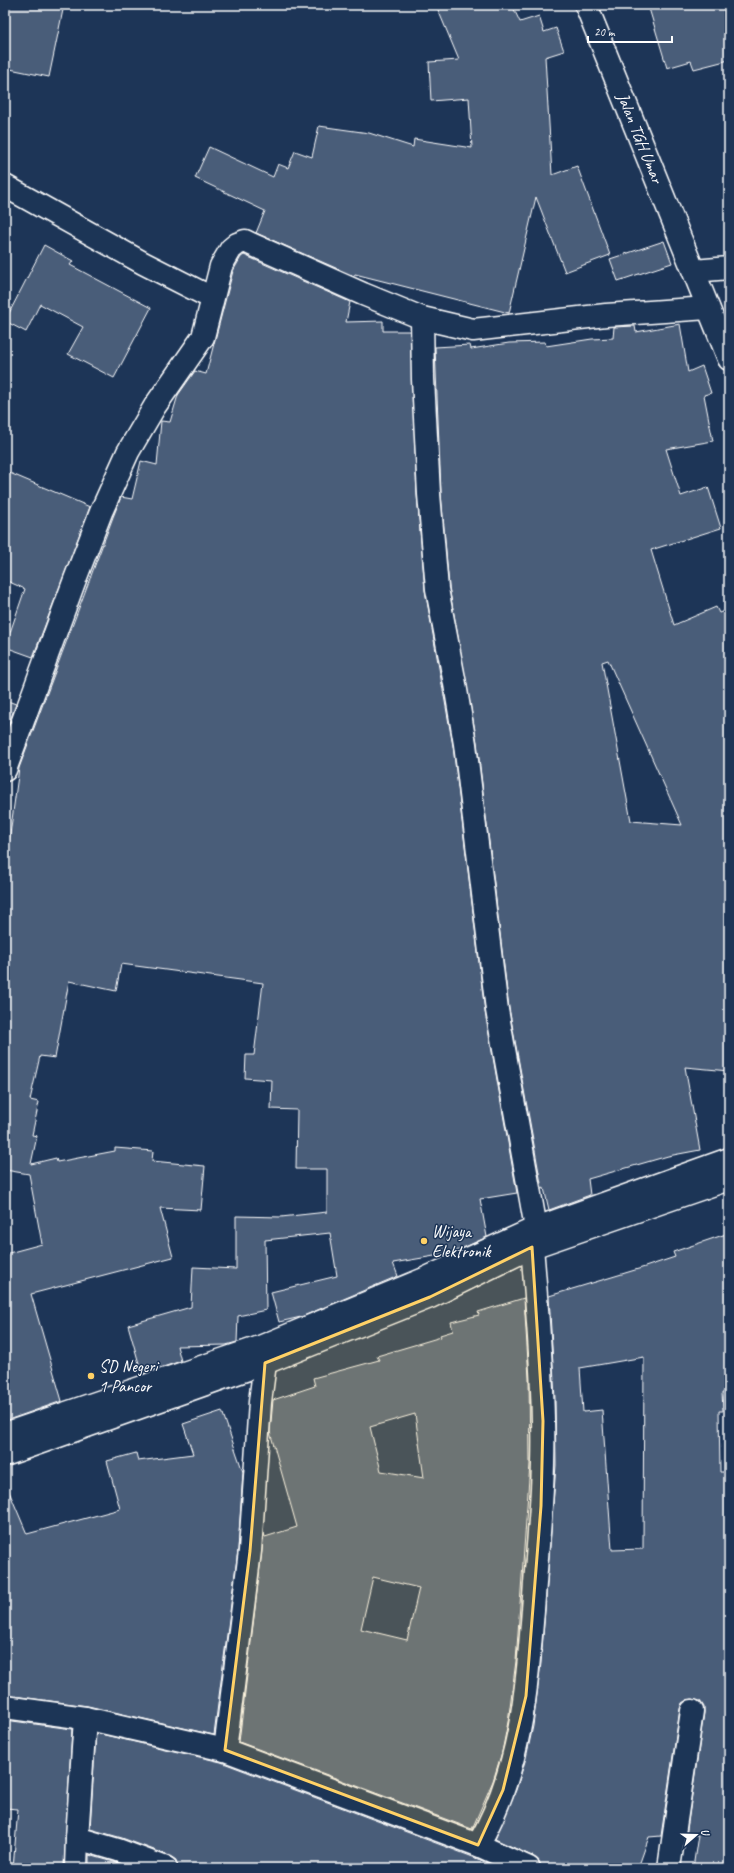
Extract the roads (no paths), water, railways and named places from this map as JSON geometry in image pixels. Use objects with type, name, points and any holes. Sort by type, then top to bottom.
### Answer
[{"type":"street","name":"Jalan TGH Umar","points":[[586,5],[729,359]]},
{"type":"street","points":[[5,186],[143,263],[212,298]]},
{"type":"street","points":[[5,770],[101,512],[128,452],[155,406],[203,337],[221,266],[231,250],[237,244],[245,241],[363,294],[422,318],[473,330],[606,315],[708,308]]},
{"type":"street","points":[[694,271],[729,268]]},
{"type":"street","points":[[422,318],[422,372],[436,589],[456,684],[465,744],[497,1010],[534,1238],[543,1421],[541,1506],[526,1696],[515,1752],[503,1790],[478,1845]]},
{"type":"street","points":[[5,1455],[265,1363],[534,1238],[729,1158]]},
{"type":"street","points":[[534,1238],[729,1179]]},
{"type":"street","points":[[5,1434],[426,1289]]},
{"type":"street","points":[[225,1750],[250,1551],[258,1423],[265,1363]]},
{"type":"street","points":[[5,1707],[85,1718],[225,1750],[478,1845],[529,1868]]},
{"type":"street","points":[[669,1868],[692,1711]]},
{"type":"street","points":[[76,1868],[85,1718]]},
{"type":"street","points":[[77,1838],[102,1844],[166,1868]]},
{"type":"place","name":"Wijaya Elektronik","points":[[424,1241]]},
{"type":"place","name":"SD Negeri 1 Pancor","points":[[91,1376]]}]
